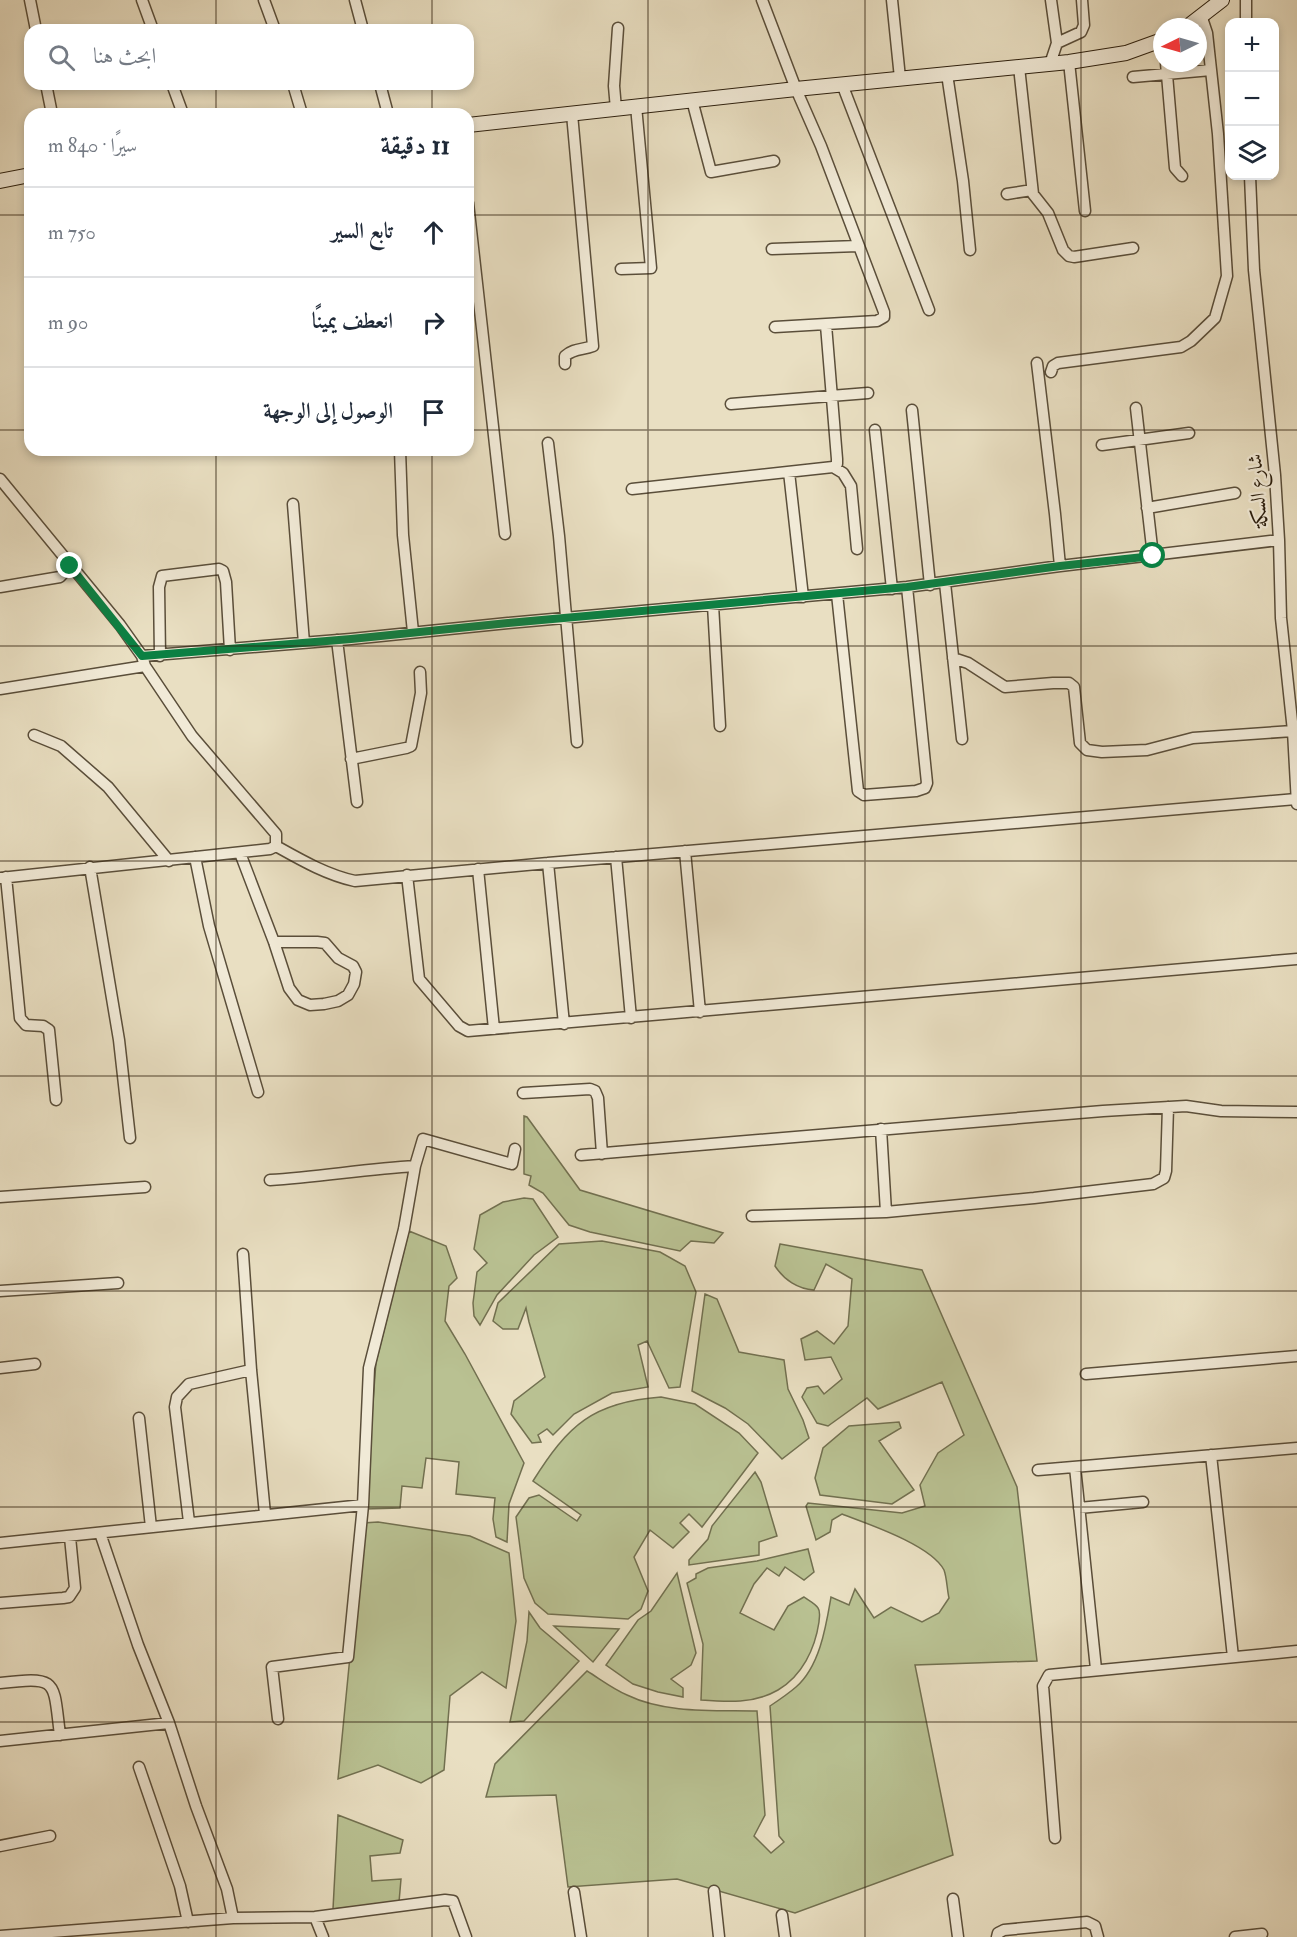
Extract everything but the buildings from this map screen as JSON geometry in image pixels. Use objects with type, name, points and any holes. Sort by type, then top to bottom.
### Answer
[{"type":"main road","points":[[1202,18],[1222,0]]},
{"type":"main road","points":[[474,124],[1069,62],[1119,54],[1153,43]]},
{"type":"main road","points":[[0,182],[24,176]]},
{"type":"street","points":[[30,0],[35,24]]},
{"type":"street","points":[[142,0],[151,24]]},
{"type":"street","points":[[264,0],[273,24]]},
{"type":"street","points":[[355,0],[361,24]]},
{"type":"street","points":[[762,0],[884,312],[884,317],[877,321],[775,327]]},
{"type":"street","points":[[892,0],[900,78]]},
{"type":"street","points":[[1050,64],[1057,43],[1051,0]]},
{"type":"street","points":[[1057,43],[1082,32],[1084,25],[1082,0]]},
{"type":"street","points":[[1246,0],[1246,18]]},
{"type":"street","points":[[616,108],[614,86],[618,28]]},
{"type":"street","points":[[1051,372],[1053,366],[1058,363],[1181,347],[1191,341],[1215,318],[1227,276],[1218,134],[1207,33]]},
{"type":"street","points":[[1069,62],[1085,211]]},
{"type":"street","points":[[1019,67],[1032,190],[1048,213],[1063,250],[1069,256],[1133,248]]},
{"type":"street","points":[[1207,70],[1211,70]]},
{"type":"street","points":[[1133,77],[1153,72]]},
{"type":"street","points":[[1166,72],[1175,168],[1182,176]]},
{"type":"street","points":[[947,74],[964,190],[970,250]]},
{"type":"street","points":[[842,84],[929,310]]},
{"type":"street","points":[[47,90],[51,108]]},
{"type":"street","points":[[174,90],[181,108]]},
{"type":"street","points":[[295,90],[300,108]]},
{"type":"street","points":[[382,90],[386,108]]},
{"type":"street","points":[[692,100],[711,171],[774,161]]},
{"type":"street","points":[[621,270],[651,268],[636,106]]},
{"type":"street","points":[[565,364],[565,356],[572,350],[593,346],[573,114]]},
{"type":"street","name":"شارع السكة","points":[[1250,180],[1257,315],[1275,475],[1281,618],[1293,731],[1297,805]]},
{"type":"street","points":[[1007,194],[1032,190]]},
{"type":"street","points":[[772,249],[858,246]]},
{"type":"street","points":[[474,257],[505,534]]},
{"type":"street","points":[[826,325],[837,459],[834,467]]},
{"type":"street","points":[[1037,363],[1056,514],[1060,566]]},
{"type":"street","points":[[731,404],[868,393]]},
{"type":"street","points":[[1136,408],[1153,556]]},
{"type":"street","points":[[912,410],[930,585]]},
{"type":"street","points":[[875,430],[892,589]]},
{"type":"street","points":[[1102,445],[1189,433]]},
{"type":"street","points":[[548,443],[559,536],[577,742]]},
{"type":"street","points":[[400,456],[403,535],[413,632]]},
{"type":"street","points":[[632,489],[834,467],[843,473],[851,486],[857,549]]},
{"type":"street","points":[[789,472],[803,597]]},
{"type":"street","points":[[0,479],[144,661],[192,736],[276,834],[276,846]]},
{"type":"street","points":[[1147,508],[1235,493]]},
{"type":"street","points":[[293,504],[304,643]]},
{"type":"street","points":[[0,689],[160,656],[892,589],[1279,540]]},
{"type":"street","points":[[0,587],[60,577],[70,566]]},
{"type":"street","points":[[160,656],[159,587],[162,576],[219,569],[224,571],[226,582],[230,650]]},
{"type":"street","points":[[945,583],[962,739]]},
{"type":"street","points":[[837,594],[858,791],[864,795],[916,791],[925,788],[927,783],[907,587]]},
{"type":"street","points":[[713,605],[720,726]]},
{"type":"street","points":[[337,640],[357,802]]},
{"type":"street","points":[[953,658],[968,663],[1005,687],[1069,683],[1074,687],[1080,743],[1087,750],[1102,752],[1147,750],[1193,738],[1293,731]]},
{"type":"street","points":[[351,759],[411,746],[421,693],[420,672]]},
{"type":"street","points":[[34,735],[61,746],[108,787],[169,861]]},
{"type":"street","points":[[276,846],[341,878],[355,881],[1296,799]]},
{"type":"street","points":[[56,1100],[49,1030],[43,1026],[26,1025],[20,1018],[3,878],[90,867],[240,853],[276,846]]},
{"type":"street","points":[[685,851],[700,1012]]},
{"type":"street","points":[[240,853],[289,988],[298,1000],[310,1005],[324,1004],[348,995],[354,984],[356,972],[352,966],[338,958],[325,943],[274,942]]},
{"type":"street","points":[[195,857],[209,926],[258,1092]]},
{"type":"street","points":[[616,857],[631,1018]]},
{"type":"street","points":[[548,863],[564,1024]]},
{"type":"street","points":[[90,867],[119,1040],[130,1138]]},
{"type":"street","points":[[478,869],[494,1029]]},
{"type":"street","points":[[407,875],[419,979],[463,1029],[468,1031],[1297,959]]},
{"type":"street","points":[[523,1093],[590,1089],[595,1091],[598,1098],[602,1154]]},
{"type":"street","points":[[581,1155],[1021,1117],[1168,1107],[1186,1106],[1221,1111],[1297,1112]]},
{"type":"street","points":[[752,1216],[886,1212],[1034,1198],[1159,1182],[1164,1178],[1166,1171],[1168,1107]]},
{"type":"street","points":[[881,1130],[886,1212]]},
{"type":"street","points":[[278,1719],[272,1667],[348,1658],[363,1505],[369,1368],[404,1229],[415,1166],[423,1139],[512,1164],[515,1149]]},
{"type":"street","points":[[270,1180],[415,1166]]},
{"type":"street","points":[[0,1197],[145,1187]]},
{"type":"street","points":[[243,1254],[251,1370],[265,1514]]},
{"type":"street","points":[[0,1291],[118,1282]]},
{"type":"street","points":[[1086,1374],[1297,1356]]},
{"type":"street","points":[[0,1368],[35,1364]]},
{"type":"street","points":[[189,1522],[175,1407],[177,1398],[189,1384],[251,1370]]},
{"type":"street","points":[[139,1418],[151,1527]]},
{"type":"street","points":[[1038,1470],[1297,1448]]},
{"type":"street","points":[[1211,1455],[1233,1657]]},
{"type":"street","points":[[1075,1467],[1096,1669]]},
{"type":"street","points":[[1079,1508],[1143,1502]]},
{"type":"street","points":[[0,1543],[363,1505]]},
{"type":"street","points":[[100,1533],[138,1645],[169,1723],[226,1889],[233,1918]]},
{"type":"street","points":[[0,1603],[69,1597],[75,1588],[70,1537]]},
{"type":"street","points":[[1055,1838],[1042,1686],[1049,1675],[1297,1651]]},
{"type":"street","points":[[0,1683],[33,1679],[48,1684],[54,1691],[60,1735]]},
{"type":"street","points":[[0,1741],[169,1723]]},
{"type":"street","points":[[139,1767],[180,1886],[188,1922]]},
{"type":"street","points":[[0,1846],[50,1836]]},
{"type":"street","points":[[714,1891],[719,1937]]},
{"type":"street","points":[[573,1892],[581,1937]]},
{"type":"street","points":[[953,1899],[958,1937]]},
{"type":"street","points":[[0,1936],[233,1918],[315,1917],[453,1901],[466,1937]]},
{"type":"street","points":[[782,1915],[785,1937]]},
{"type":"street","points":[[315,1917],[323,1937]]},
{"type":"street","points":[[997,1937],[998,1932],[1004,1930],[1087,1922],[1095,1926],[1098,1937]]},
{"type":"street","points":[[1235,1937],[1262,1934]]},
{"type":"green space","points":[[524,1116],[580,1190],[723,1233],[714,1243],[691,1241],[680,1251],[590,1232],[569,1225],[543,1193],[529,1185],[531,1176],[524,1174]]},
{"type":"green space","points":[[524,1198],[533,1199],[558,1237],[534,1255],[497,1295],[480,1325],[474,1316],[473,1303],[477,1272],[487,1263],[474,1249],[480,1215],[503,1202]]},
{"type":"green space","points":[[409,1231],[446,1246],[457,1278],[449,1286],[445,1321],[524,1463],[509,1504],[507,1542],[496,1537],[493,1519],[495,1498],[456,1494],[459,1462],[426,1458],[422,1488],[402,1486],[400,1508],[365,1509],[376,1362]]},
{"type":"green space","points":[[602,1241],[660,1252],[685,1266],[696,1292],[680,1387],[669,1388],[647,1341],[638,1345],[648,1387],[612,1393],[574,1414],[553,1435],[547,1429],[538,1435],[541,1442],[532,1443],[511,1414],[514,1401],[545,1377],[526,1308],[518,1329],[503,1329],[493,1321],[498,1303],[559,1244]]},
{"type":"green space","points":[[780,1244],[922,1270],[1017,1487],[1037,1661],[915,1665],[953,1855],[795,1913],[677,1879],[568,1887],[556,1795],[486,1797],[495,1764],[587,1671],[622,1693],[658,1705],[691,1710],[757,1711],[765,1815],[754,1836],[771,1853],[784,1842],[779,1836],[770,1706],[796,1687],[811,1668],[821,1645],[831,1597],[849,1605],[855,1589],[874,1618],[891,1607],[922,1622],[939,1613],[949,1598],[944,1570],[937,1561],[913,1544],[882,1530],[842,1514],[832,1520],[830,1532],[816,1540],[806,1506],[808,1503],[902,1513],[925,1506],[920,1485],[938,1453],[964,1435],[942,1382],[878,1409],[867,1398],[828,1426],[817,1423],[802,1397],[807,1388],[818,1386],[824,1394],[842,1379],[831,1357],[805,1360],[801,1339],[817,1331],[834,1344],[848,1326],[852,1279],[826,1264],[814,1290],[797,1286],[775,1266]]},
{"type":"green space","points":[[705,1294],[717,1299],[739,1352],[784,1360],[788,1389],[809,1438],[782,1459],[748,1424],[725,1408],[692,1391]]},
{"type":"green space","points":[[661,1397],[695,1404],[739,1433],[758,1453],[702,1527],[689,1514],[680,1523],[689,1532],[673,1548],[650,1530],[634,1557],[648,1591],[641,1609],[628,1619],[548,1614],[535,1603],[524,1578],[516,1517],[529,1498],[539,1495],[577,1521],[581,1515],[533,1481],[558,1445],[585,1420],[617,1404]]},
{"type":"green space","points":[[899,1422],[901,1428],[879,1441],[914,1490],[892,1504],[820,1495],[815,1478],[823,1448],[849,1426]]},
{"type":"green space","points":[[755,1472],[761,1482],[777,1536],[759,1542],[759,1555],[689,1565],[689,1560],[708,1539],[712,1526]]},
{"type":"green space","points":[[378,1522],[470,1536],[509,1553],[516,1621],[506,1688],[482,1672],[450,1696],[444,1770],[421,1783],[378,1765],[338,1779],[363,1523]]},
{"type":"green space","points":[[808,1549],[814,1572],[804,1580],[785,1567],[779,1576],[767,1568],[754,1584],[740,1613],[774,1630],[788,1606],[804,1597],[816,1605],[820,1613],[819,1622],[811,1652],[806,1661],[794,1677],[769,1695],[750,1700],[701,1700],[703,1644],[687,1583],[696,1578],[696,1574],[708,1568],[757,1561]]},
{"type":"green space","points":[[677,1573],[696,1653],[691,1665],[671,1679],[683,1688],[683,1697],[633,1684],[606,1665],[638,1620],[651,1611]]},
{"type":"green space","points":[[529,1612],[540,1628],[579,1661],[524,1721],[510,1722],[527,1641]]},
{"type":"green space","points":[[554,1626],[619,1629],[593,1662]]},
{"type":"green space","points":[[338,1815],[403,1840],[400,1853],[370,1856],[372,1881],[401,1879],[399,1902],[333,1909]]},
{"type":"route","points":[[70,566],[120,625],[142,656],[160,656],[907,587],[1153,556]]}]
